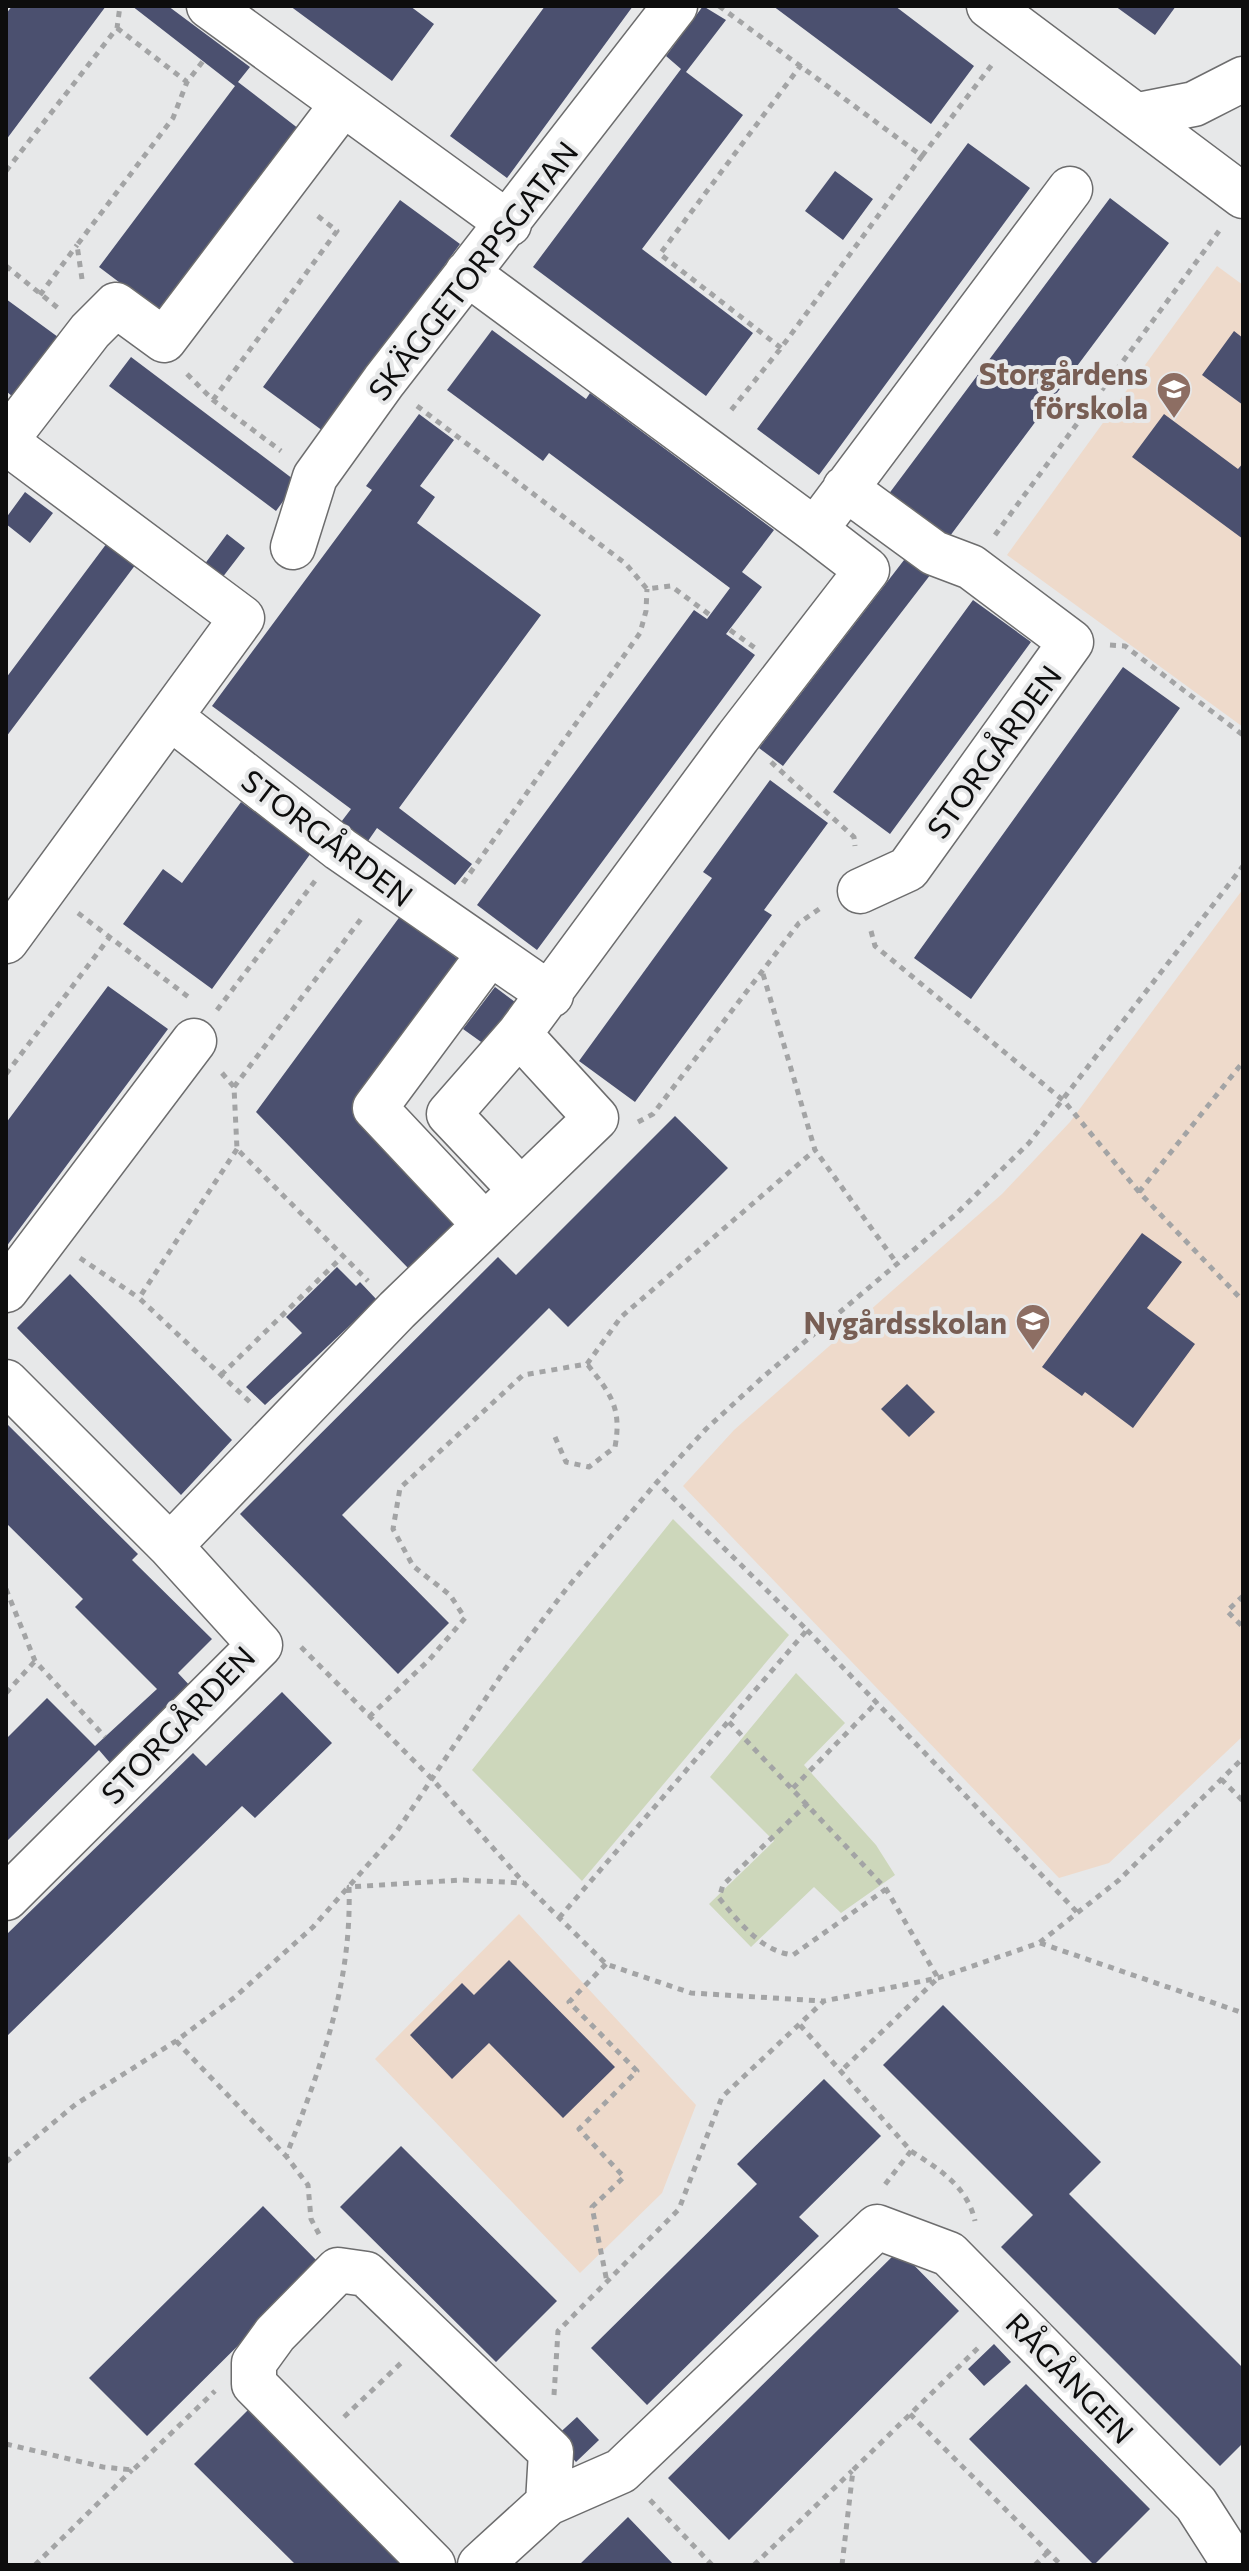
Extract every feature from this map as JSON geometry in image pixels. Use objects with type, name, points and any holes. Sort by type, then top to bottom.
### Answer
[{"type":"street","points":[[209,6],[509,224]]},
{"type":"street","name":"SKÄGGETORPSGATAN","points":[[293,547],[315,477],[384,381],[509,224],[675,6]]},
{"type":"street","points":[[989,6],[1138,115],[1231,213]]},
{"type":"street","points":[[1138,115],[1194,104],[1243,79]]},
{"type":"street","points":[[6,941],[242,618],[6,441],[90,331],[116,305],[164,340],[342,105]]},
{"type":"street","points":[[815,530],[1070,189]]},
{"type":"street","points":[[467,273],[867,570]]},
{"type":"street","name":"STORGÅRDEN","points":[[845,488],[934,553],[971,567],[1071,642],[908,869],[860,891]]},
{"type":"street","points":[[520,1189],[449,1114],[551,995],[738,737],[899,528]]},
{"type":"street","name":"STORGÅRDEN","points":[[170,717],[340,849],[551,995]]},
{"type":"street","points":[[484,1224],[375,1108],[490,953]]},
{"type":"street","points":[[6,1290],[49,1238],[203,1021]]},
{"type":"street","points":[[170,1546],[278,1430],[397,1310],[596,1118],[519,1034]]},
{"type":"street","name":"STORGÅRDEN","points":[[6,1382],[170,1546],[260,1645],[6,1898]]},
{"type":"street","points":[[498,2559],[548,2503],[621,2471],[877,2227]]},
{"type":"street","name":"RÅGÅNGEN","points":[[877,2227],[949,2254],[1196,2504],[1235,2565]]},
{"type":"street","points":[[433,2565],[254,2384],[254,2363],[275,2334],[338,2270],[366,2274],[551,2452],[548,2503]]},
{"type":"path","points":[[6,171],[117,28],[120,6]]},
{"type":"path","points":[[719,6],[922,156]]},
{"type":"path","points":[[117,28],[187,82]]},
{"type":"path","points":[[701,448],[781,348],[1002,50]]},
{"type":"path","points":[[40,295],[173,118],[187,82],[203,61]]},
{"type":"path","points":[[781,348],[660,254],[801,65]]},
{"type":"path","points":[[213,400],[337,231],[280,187]]},
{"type":"path","points":[[971,567],[1231,213]]},
{"type":"path","points":[[77,245],[90,331]]},
{"type":"path","points":[[6,266],[90,331]]},
{"type":"path","points":[[164,340],[180,366],[213,400],[315,477]]},
{"type":"path","points":[[384,381],[626,564],[647,589],[646,611],[640,633],[438,918]]},
{"type":"path","points":[[647,589],[671,586],[710,615]]},
{"type":"path","points":[[1071,642],[1125,646],[1243,735]]},
{"type":"path","points":[[738,737],[796,782],[854,837],[860,891],[875,946],[1064,1101],[1139,1192],[1243,1301]]},
{"type":"path","points":[[203,1021],[340,849]]},
{"type":"path","points":[[6,2162],[76,2104],[176,2041],[278,1961],[349,1887],[395,1834],[506,1668],[558,1599],[657,1482],[706,1429],[763,1377],[898,1265],[992,1181],[1064,1101],[1243,866]]},
{"type":"path","points":[[234,1087],[388,883]]},
{"type":"path","points":[[45,887],[109,938],[203,1021],[234,1087],[237,1149],[139,1298]]},
{"type":"path","points":[[596,1118],[625,1129],[653,1114],[799,923],[813,911],[860,891]]},
{"type":"path","points":[[6,1074],[109,938]]},
{"type":"path","points":[[763,974],[815,1150],[898,1265]]},
{"type":"path","points":[[1139,1192],[1243,1062]]},
{"type":"path","points":[[237,1149],[397,1310]]},
{"type":"path","points":[[369,1717],[429,1660],[465,1618],[450,1595],[413,1566],[393,1529],[400,1488],[523,1375],[587,1364],[621,1317],[815,1150]]},
{"type":"path","points":[[49,1238],[139,1298],[278,1430]]},
{"type":"path","points":[[221,1375],[343,1256]]},
{"type":"path","points":[[555,1437],[566,1462],[589,1467],[615,1447],[620,1422],[610,1392],[587,1364]]},
{"type":"path","points":[[657,1482],[807,1630],[1077,1912]]},
{"type":"path","points":[[6,1589],[35,1661],[105,1737]]},
{"type":"path","points":[[1243,1596],[1227,1611],[1243,1627]]},
{"type":"path","points":[[260,1645],[279,1625],[433,1780],[524,1883],[606,1964],[691,1993],[824,2001],[938,1978],[1039,1943],[1119,1880],[1243,1758]]},
{"type":"path","points":[[559,1918],[807,1630]]},
{"type":"path","points":[[6,1693],[35,1661]]},
{"type":"path","points":[[793,1788],[877,1702]]},
{"type":"path","points":[[729,1722],[886,1889],[938,1978]]},
{"type":"path","points":[[1221,1779],[1243,1801]]},
{"type":"path","points":[[808,1803],[723,1885],[719,1898],[728,1908],[766,1947],[793,1955],[886,1889]]},
{"type":"path","points":[[349,1887],[461,1880],[524,1883]]},
{"type":"path","points":[[286,2156],[316,2081],[340,2001],[351,1934],[349,1887]]},
{"type":"path","points":[[1039,1943],[1243,2013]]},
{"type":"path","points":[[606,1964],[569,2002],[637,2071],[579,2129],[624,2177],[592,2207],[607,2282]]},
{"type":"path","points":[[842,2070],[938,1978]]},
{"type":"path","points":[[551,2452],[558,2331],[679,2209],[722,2097],[824,2001]]},
{"type":"path","points":[[800,2025],[911,2151],[947,2174],[971,2202],[976,2224],[949,2254]]},
{"type":"path","points":[[176,2041],[286,2156],[308,2185],[311,2219],[338,2270]]},
{"type":"path","points":[[877,2227],[877,2203],[886,2178],[911,2151]]},
{"type":"path","points":[[754,2565],[1012,2315]]},
{"type":"path","points":[[315,2445],[430,2335]]},
{"type":"path","points":[[35,2565],[221,2386],[254,2363]]},
{"type":"path","points":[[910,2414],[1061,2565]]},
{"type":"path","points":[[6,2444],[103,2467],[133,2470]]},
{"type":"path","points":[[842,2565],[853,2470]]},
{"type":"path","points":[[621,2471],[712,2565]]},
{"type":"path","points":[[1035,2565],[1048,2552]]},
{"type":"shaded area","name":"Storgårdens förskola","points":[[1217,266],[1243,285],[1243,727],[1007,555]]},
{"type":"shaded area","name":"Nygårdsskolan","points":[[1243,889],[1243,1736],[1109,1863],[1059,1878],[683,1486],[734,1430],[1002,1194],[1070,1122]]},
{"type":"shaded area","points":[[519,1914],[696,2105],[662,2193],[580,2273],[375,2059]]},
{"type":"green space","points":[[673,1519],[789,1635],[582,1881],[472,1770]]},
{"type":"green space","points":[[796,1673],[845,1723],[804,1765],[876,1845],[895,1875],[841,1913],[814,1887],[751,1947],[709,1904],[774,1841],[710,1777]]},
{"type":"building","points":[[12,6],[106,6],[6,140],[6,14]]},
{"type":"building","points":[[132,6],[168,6],[250,67],[238,82],[299,129],[160,313],[99,267],[235,86]]},
{"type":"building","points":[[290,6],[410,6],[434,24],[392,81]]},
{"type":"building","points":[[545,6],[633,6],[507,178],[450,136]]},
{"type":"building","points":[[703,6],[726,20],[686,72],[743,115],[642,249],[753,333],[706,396],[533,267],[681,69],[666,56]]},
{"type":"building","points":[[773,6],[895,6],[974,66],[931,124]]},
{"type":"building","points":[[1115,6],[1176,6],[1155,35]]},
{"type":"building","points":[[968,143],[1030,188],[819,475],[757,429]]},
{"type":"building","points":[[835,171],[873,199],[843,240],[805,211]]},
{"type":"building","points":[[1110,198],[1169,243],[947,540],[888,495]]},
{"type":"building","points":[[400,200],[460,244],[323,431],[263,387]]},
{"type":"building","points":[[6,299],[58,337],[13,397],[6,391]]},
{"type":"building","points":[[492,330],[586,399],[590,393],[774,530],[742,572],[762,587],[726,634],[755,655],[537,950],[477,905],[694,610],[707,619],[730,588],[549,453],[543,461],[447,390]]},
{"type":"building","points":[[1234,331],[1243,338],[1243,405],[1202,375]]},
{"type":"building","points":[[131,357],[297,482],[276,511],[109,386]]},
{"type":"building","points":[[419,414],[454,440],[420,486],[435,497],[417,523],[541,615],[399,808],[472,864],[455,885],[377,828],[359,854],[332,834],[351,809],[212,706],[372,490],[366,486]]},
{"type":"building","points":[[1164,414],[1238,469],[1243,463],[1243,539],[1132,457]]},
{"type":"building","points":[[25,492],[53,513],[30,543],[6,524],[6,518]]},
{"type":"building","points":[[227,534],[245,548],[222,578],[204,565]]},
{"type":"building","points":[[107,543],[136,564],[6,737],[6,678]]},
{"type":"building","points":[[911,551],[934,570],[783,766],[759,748]]},
{"type":"building","points":[[973,600],[1031,642],[890,834],[833,792]]},
{"type":"building","points":[[1123,667],[1180,708],[971,999],[914,958]]},
{"type":"building","points":[[770,780],[828,823],[764,910],[772,915],[635,1102],[579,1061],[712,878],[703,872]]},
{"type":"building","points":[[241,802],[311,853],[212,989],[123,924],[163,869],[182,883]]},
{"type":"building","points":[[401,915],[459,960],[352,1107],[460,1219],[408,1268],[256,1112]]},
{"type":"building","points":[[108,986],[168,1029],[6,1247],[6,1123]]},
{"type":"building","points":[[495,987],[515,1002],[484,1044],[463,1029]]},
{"type":"building","points":[[675,1116],[728,1168],[568,1327],[549,1308],[342,1515],[449,1623],[398,1674],[240,1514],[498,1257],[516,1275]]},
{"type":"building","points":[[1142,1233],[1182,1262],[1147,1308],[1195,1344],[1133,1428],[1085,1392],[1082,1396],[1042,1367]]},
{"type":"building","points":[[337,1267],[356,1286],[360,1282],[377,1300],[265,1405],[246,1387],[302,1333],[286,1317]]},
{"type":"building","points":[[70,1274],[232,1440],[181,1495],[17,1328]]},
{"type":"building","points":[[907,1384],[935,1412],[909,1437],[881,1409]]},
{"type":"building","points":[[6,1423],[138,1554],[132,1560],[212,1639],[178,1673],[192,1688],[111,1764],[99,1750],[6,1842],[6,1739],[47,1698],[95,1746],[157,1689],[75,1607],[83,1599],[6,1523]]},
{"type":"building","points":[[282,1692],[332,1743],[255,1818],[242,1806],[6,2037],[6,1935],[193,1753],[206,1766]]},
{"type":"building","points":[[509,1960],[615,2067],[563,2118],[489,2043],[452,2079],[410,2035],[462,1983],[474,1995]]},
{"type":"building","points":[[943,2005],[1101,2162],[1069,2194],[1243,2368],[1243,2443],[1220,2466],[1001,2247],[1033,2215],[883,2065]]},
{"type":"building","points":[[824,2079],[881,2136],[799,2217],[819,2236],[647,2405],[591,2348],[757,2184],[737,2164]]},
{"type":"building","points":[[401,2146],[557,2301],[496,2362],[340,2207]]},
{"type":"building","points":[[263,2206],[320,2264],[147,2436],[89,2378]]},
{"type":"building","points":[[899,2250],[959,2311],[729,2540],[668,2478]]},
{"type":"building","points":[[994,2344],[1011,2362],[984,2386],[968,2369]]},
{"type":"building","points":[[1026,2384],[1150,2509],[1094,2565],[969,2439]]},
{"type":"building","points":[[251,2407],[410,2565],[296,2565],[194,2464]]},
{"type":"building","points":[[577,2417],[599,2440],[576,2462],[554,2438]]},
{"type":"building","points":[[628,2517],[674,2565],[579,2565]]},
{"type":"place","name":"Storgårdens förskola","points":[[1174,420]]},
{"type":"place","name":"Nygårdsskolan","points":[[1033,1352]]}]
